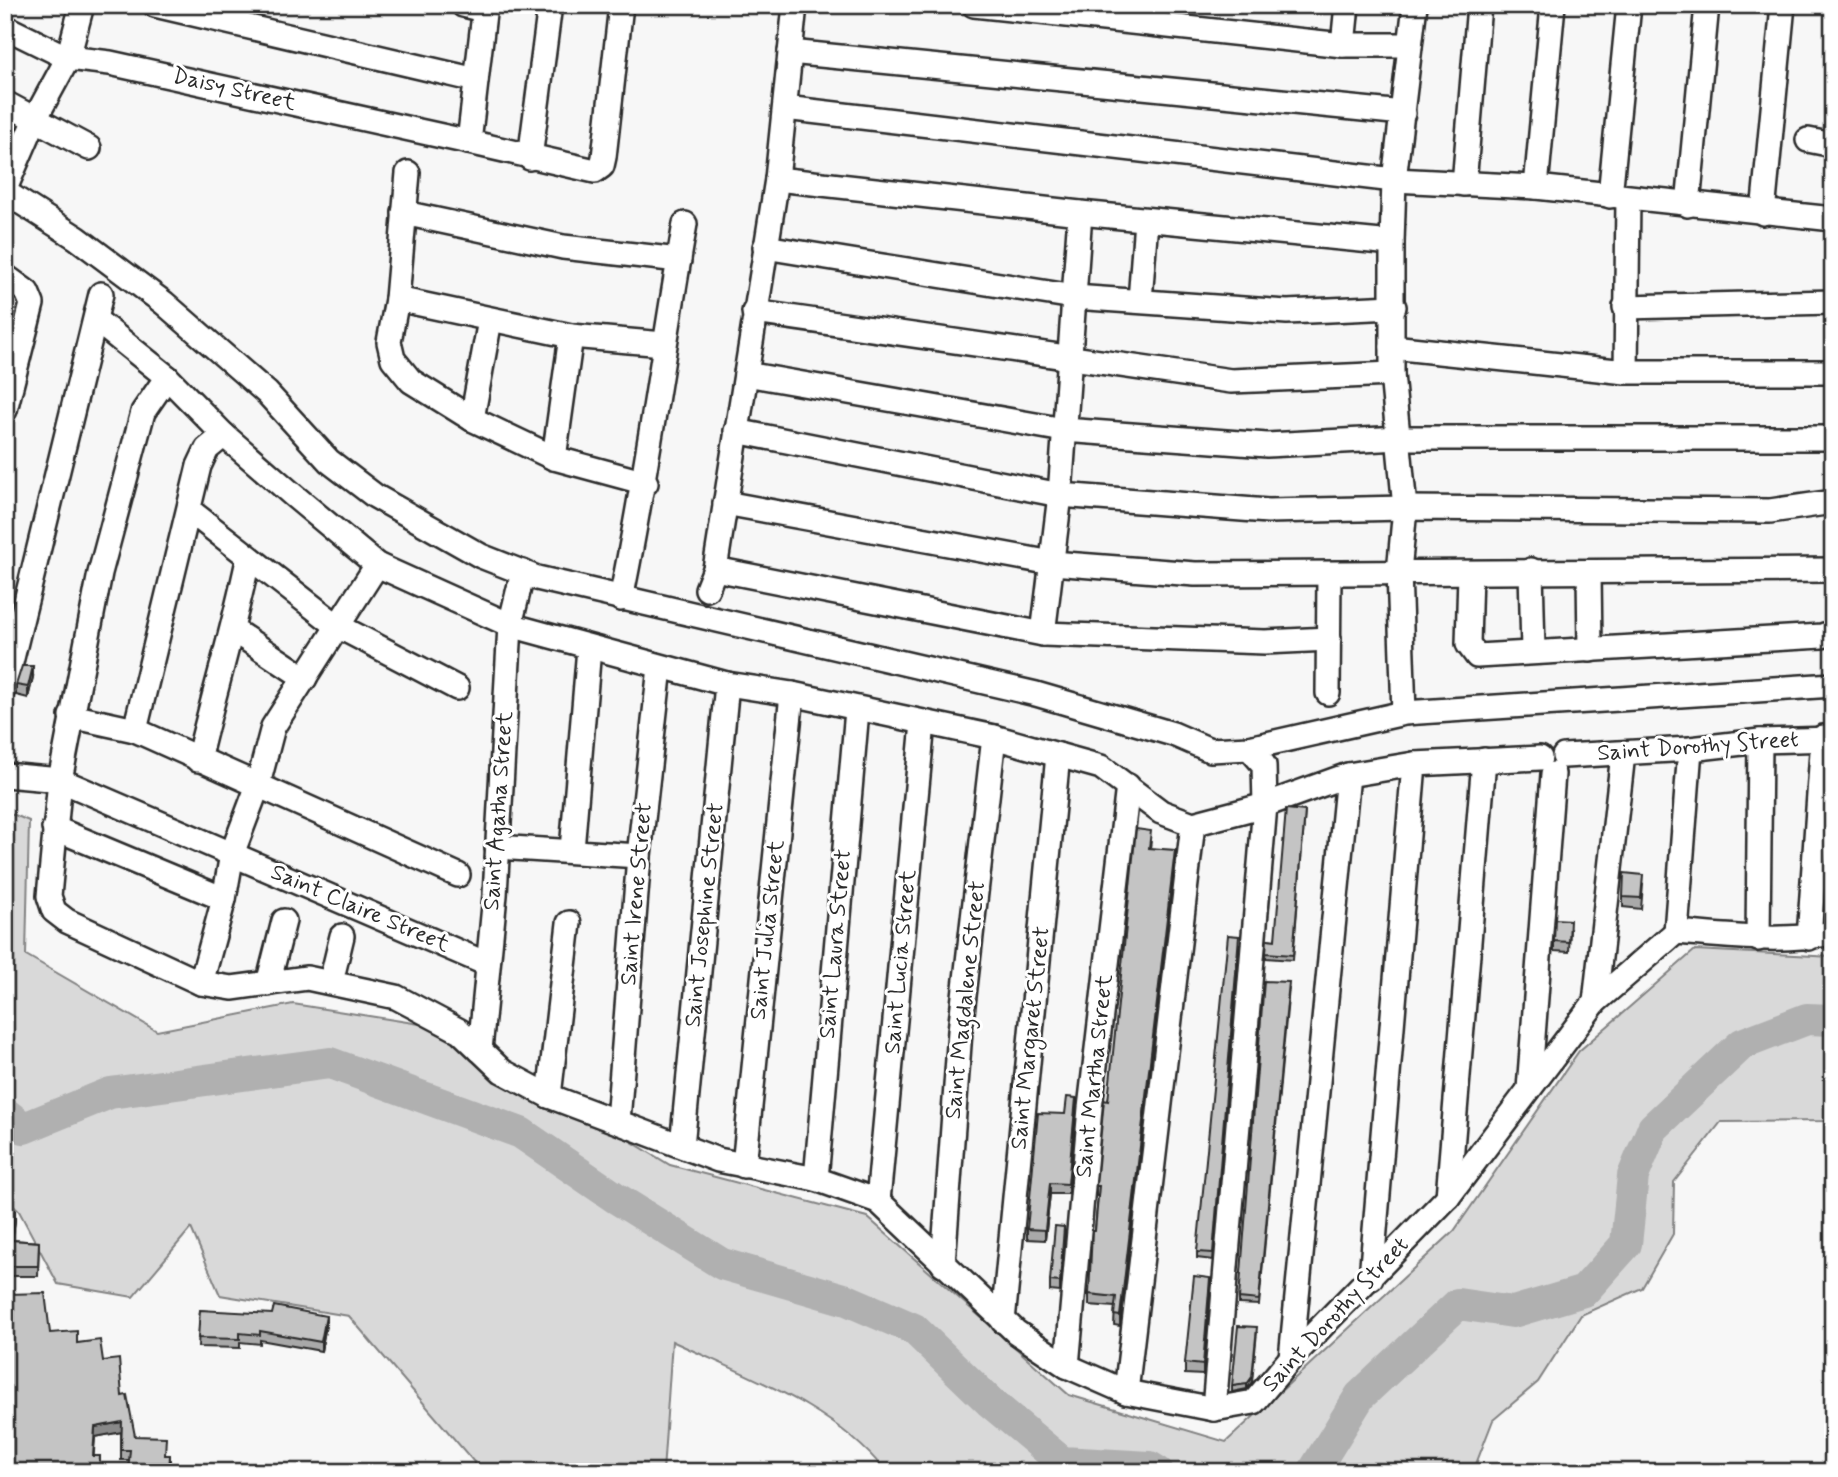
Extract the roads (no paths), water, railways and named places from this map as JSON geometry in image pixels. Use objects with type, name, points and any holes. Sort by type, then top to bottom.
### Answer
[{"type":"street","points":[[82,5],[68,58],[36,117],[5,191],[77,238],[164,303],[267,393],[329,461],[375,496],[481,556],[523,572],[621,599],[1036,694],[1173,733],[1210,750],[1249,748],[1404,713],[1831,687]]},
{"type":"street","points":[[155,5],[476,80]]},
{"type":"street","points":[[530,158],[550,5]]},
{"type":"street","name":"Daisy Street","points":[[5,27],[68,58],[110,63],[595,171],[602,166],[621,5]]},
{"type":"street","points":[[795,5],[777,179],[711,579],[1043,634],[1265,642],[1329,639]]},
{"type":"street","points":[[974,5],[1343,45],[1410,45]]},
{"type":"street","points":[[1343,45],[1347,5]]},
{"type":"street","points":[[1404,713],[1399,572],[1405,508],[1392,374],[1392,243],[1395,180],[1415,5]]},
{"type":"street","points":[[1464,184],[1479,5]]},
{"type":"street","points":[[1536,187],[1553,5]]},
{"type":"street","points":[[1626,372],[1619,197],[1629,5]]},
{"type":"street","points":[[1688,205],[1707,5]]},
{"type":"street","points":[[1763,213],[1783,5]]},
{"type":"street","points":[[469,142],[476,80],[478,7]]},
{"type":"street","points":[[790,52],[1403,113]]},
{"type":"street","points":[[5,103],[36,117],[89,148]]},
{"type":"street","points":[[785,108],[1395,180],[1536,187],[1833,219]]},
{"type":"street","points":[[1808,140],[1833,145]]},
{"type":"street","points":[[408,173],[397,299],[389,342],[393,359],[411,381],[472,419],[554,458],[646,483]]},
{"type":"street","points":[[777,179],[1146,220],[1392,243]]},
{"type":"street","points":[[1043,634],[1060,495],[1080,213]]},
{"type":"street","points":[[404,214],[563,247],[679,260]]},
{"type":"street","points":[[1140,301],[1146,220]]},
{"type":"street","points":[[621,599],[646,483],[664,344],[685,224]]},
{"type":"street","points":[[765,247],[1074,297],[1287,312],[1394,307]]},
{"type":"street","points":[[5,276],[27,292],[32,304],[5,410]]},
{"type":"street","points":[[5,687],[101,295]]},
{"type":"street","points":[[397,299],[571,336],[664,344]]},
{"type":"street","points":[[1625,307],[1833,302]]},
{"type":"street","points":[[754,312],[1070,360],[1231,381],[1392,374]]},
{"type":"street","points":[[96,320],[167,377],[225,435],[377,565],[510,625],[589,648],[727,684],[792,694],[857,710],[994,737],[1101,767],[1161,812],[1193,824],[1126,1392]]},
{"type":"street","points":[[472,419],[490,320]]},
{"type":"street","points":[[554,458],[571,336]]},
{"type":"street","points":[[1392,347],[1626,372],[1833,372]]},
{"type":"street","points":[[746,374],[1065,430],[1267,445],[1400,438],[1833,438]]},
{"type":"street","points":[[167,377],[144,412],[100,573],[71,716],[54,828],[224,899]]},
{"type":"street","points":[[736,431],[1060,495],[1268,511],[1405,508],[1770,511],[1833,502]]},
{"type":"street","points":[[135,730],[199,466],[207,449],[225,435]]},
{"type":"street","points":[[725,503],[1052,563],[1195,574],[1833,570]]},
{"type":"street","points":[[189,510],[248,560],[336,625],[457,688]]},
{"type":"street","points":[[198,760],[218,673],[233,630],[248,560]]},
{"type":"street","points":[[201,983],[224,899],[232,855],[257,788],[273,727],[377,565]]},
{"type":"street","points":[[1531,570],[1533,651]]},
{"type":"street","name":"Saint Agatha Street","points":[[480,1050],[497,847],[510,625],[523,572]]},
{"type":"street","points":[[1588,572],[1590,650]]},
{"type":"street","points":[[1470,573],[1468,644],[1472,654],[1482,657],[1533,651],[1822,636],[1833,632]]},
{"type":"street","points":[[1328,693],[1329,575]]},
{"type":"street","points":[[233,630],[305,678]]},
{"type":"street","points":[[572,850],[589,648]]},
{"type":"street","name":"Saint Irene Street","points":[[618,1121],[639,856],[660,667]]},
{"type":"street","name":"Saint Josephine Street","points":[[682,1146],[727,684]]},
{"type":"street","name":"Saint Julia Street","points":[[744,1166],[792,694]]},
{"type":"street","name":"Saint Laura Street","points":[[816,1179],[857,710]]},
{"type":"street","points":[[71,716],[135,730],[257,788],[458,875]]},
{"type":"street","name":"Saint Lucia Street","points":[[878,1202],[923,723]]},
{"type":"street","name":"Saint Magdalene Street","points":[[943,1264],[960,1031],[994,737]]},
{"type":"street","points":[[1809,938],[1828,738]]},
{"type":"street","name":"Saint Dorothy Street","points":[[1193,824],[1265,805],[1348,775],[1414,764],[1484,760],[1553,763],[1760,741],[1828,738]]},
{"type":"street","points":[[1758,939],[1760,741]]},
{"type":"street","points":[[1214,1409],[1265,805],[1264,765],[1249,748]]},
{"type":"street","points":[[1690,749],[1676,932],[1758,939],[1809,938],[1833,933]]},
{"type":"street","points":[[1595,1002],[1623,754]]},
{"type":"street","name":"Saint Margaret Street","points":[[1003,1321],[1058,755]]},
{"type":"street","points":[[1448,1197],[1484,760]]},
{"type":"street","points":[[1529,1089],[1553,763]]},
{"type":"street","points":[[1371,1278],[1414,764]]},
{"type":"street","name":"Saint Claire Street","points":[[5,775],[60,780],[488,964]]},
{"type":"street","points":[[1292,1358],[1348,775]]},
{"type":"street","name":"Saint Martha Street","points":[[1067,1366],[1090,1108],[1128,786]]},
{"type":"street","name":"Saint Dorothy Street","points":[[54,828],[50,896],[54,911],[67,921],[201,983],[232,988],[307,978],[396,997],[460,1031],[502,1071],[549,1096],[682,1146],[744,1166],[816,1179],[878,1202],[1003,1321],[1067,1366],[1126,1392],[1214,1409],[1254,1402],[1292,1358],[1448,1197],[1595,1002],[1676,932]]},
{"type":"street","points":[[497,847],[639,856]]},
{"type":"street","points":[[268,984],[284,921]]},
{"type":"street","points":[[549,1096],[569,923]]},
{"type":"street","points":[[331,982],[342,936]]},
{"type":"waterway","points":[[1313,1472],[1360,1396],[1458,1304],[1513,1312],[1584,1291],[1626,1244],[1633,1176],[1653,1128],[1742,1044],[1807,1019],[1833,1020]]},
{"type":"waterway","points":[[5,1113],[24,1128],[110,1093],[330,1063],[521,1133],[616,1198],[722,1264],[847,1300],[914,1329],[990,1402],[1062,1462],[1150,1467],[1158,1472]]}]
